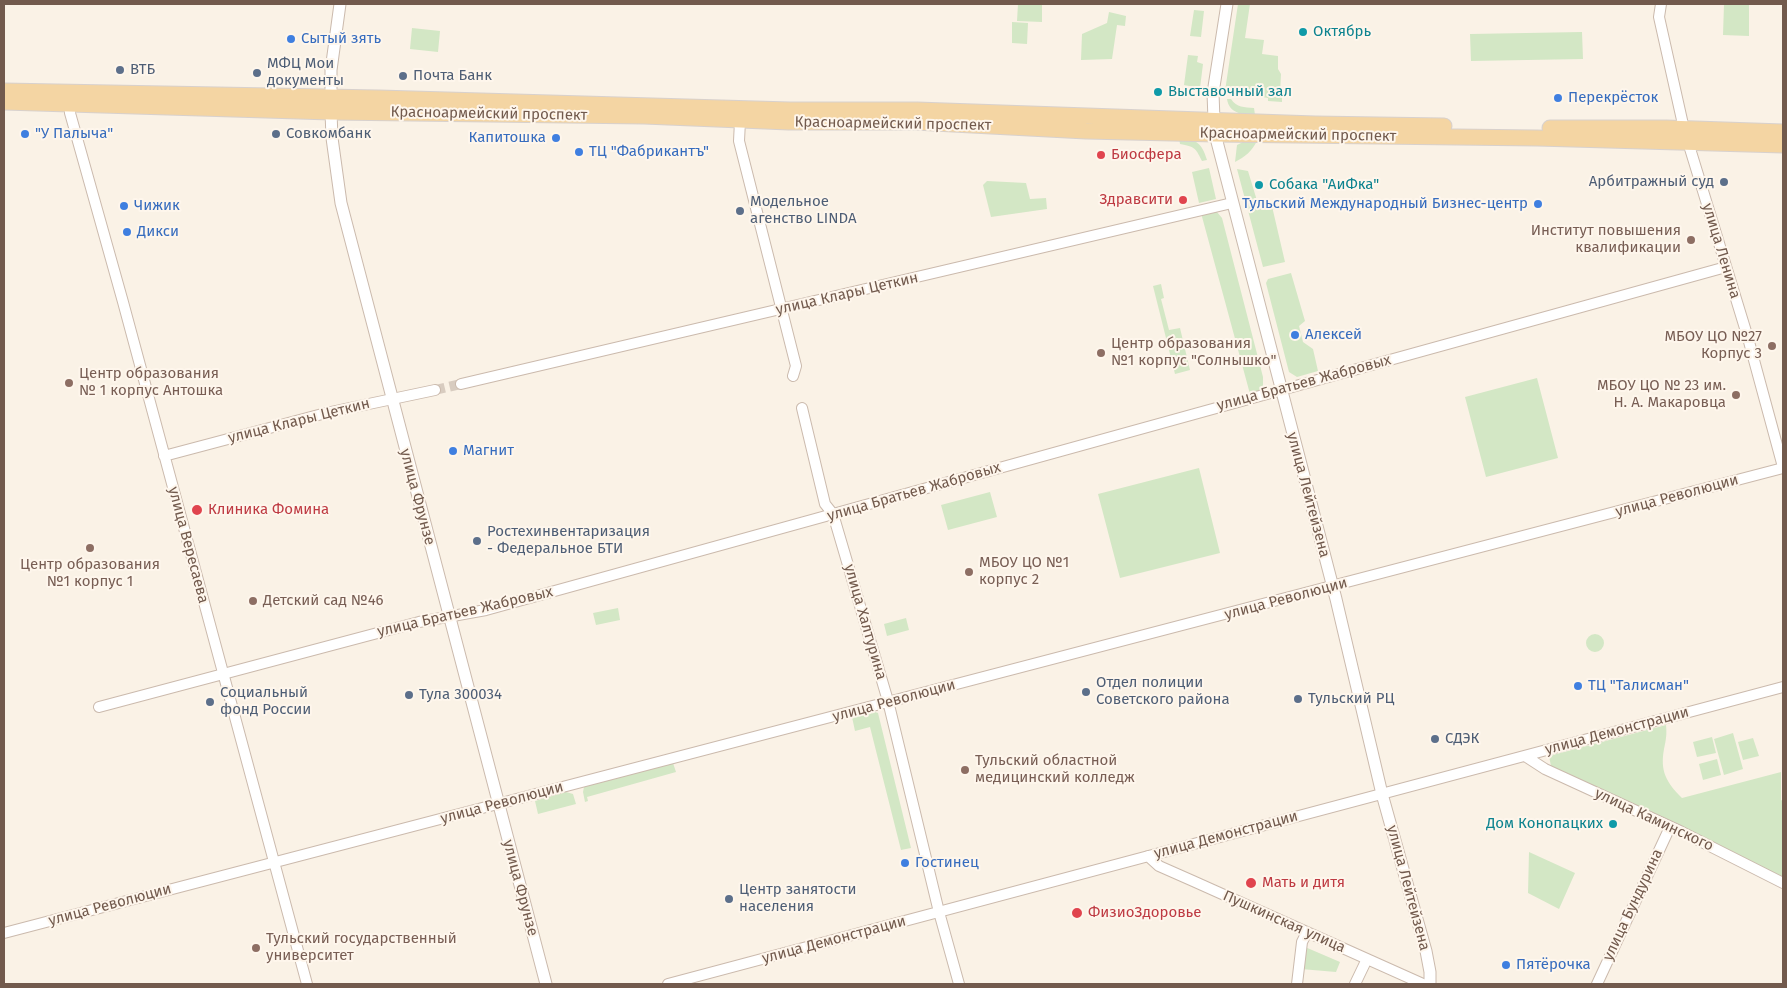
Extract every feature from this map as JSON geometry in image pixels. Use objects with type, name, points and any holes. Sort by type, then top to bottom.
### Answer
[{"type":"main road","name":"Красноармейский проспект","points":[[4,90],[740,121],[915,122],[1086,131],[1315,124],[1686,136],[1783,145]]},
{"type":"main road","name":"Красноармейский проспект","points":[[4,102],[70,105],[331,105],[917,110],[1214,127]]},
{"type":"main road","name":"Красноармейский проспект","points":[[1686,136],[1783,132]]},
{"type":"street","name":"улица Фрунзе","points":[[340,4],[331,70],[331,105],[332,138],[341,203],[546,984]]},
{"type":"street","name":"улица Лейтейзена","points":[[1227,4],[1213,93],[1214,127],[1332,587],[1382,794],[1426,951],[1430,984]]},
{"type":"street","name":"улица Ленина","points":[[1660,4],[1659,17],[1686,136],[1726,267],[1783,467]]},
{"type":"street","name":"улица Вересаева","points":[[70,105],[70,113],[126,312],[307,984]]},
{"type":"street","points":[[740,121],[739,141],[796,366],[793,376]]},
{"type":"street","name":"улица Клары Цеткин","points":[[462,384],[1232,203]]},
{"type":"street","name":"улица Братьев Жабровых","points":[[99,707],[419,622],[451,618],[486,610],[1726,267]]},
{"type":"street","name":"улица Клары Цеткин","points":[[164,456],[326,413],[435,390]]},
{"type":"street","name":"улица Халтурина","points":[[802,408],[826,504],[834,514],[888,701],[939,912],[959,984]]},
{"type":"street","name":"улица Революции","points":[[4,933],[888,701],[1332,587],[1783,467]]},
{"type":"street","name":"улица Демонстрации","points":[[668,984],[1783,687]]},
{"type":"street","name":"улица Каминского","points":[[1525,756],[1545,769],[1670,827],[1783,883]]},
{"type":"street","name":"улица Бундурина","points":[[1597,984],[1670,827]]},
{"type":"street","name":"Пушкинская улица","points":[[1148,856],[1160,866],[1193,882],[1423,984]]},
{"type":"street","points":[[1297,984],[1302,942],[1307,932]]},
{"type":"street","points":[[1355,984],[1367,959]]},
{"type":"green space","points":[[1018,4],[1042,4],[1042,22],[1017,21]]},
{"type":"green space","points":[[1238,4],[1250,4],[1245,38],[1264,40],[1262,54],[1278,56],[1282,102],[1268,101],[1268,98],[1225,91]]},
{"type":"green space","points":[[1724,4],[1749,4],[1749,36],[1723,35]]},
{"type":"green space","points":[[1194,10],[1204,11],[1201,37],[1190,36]]},
{"type":"green space","points":[[1109,12],[1126,16],[1125,26],[1117,25],[1112,59],[1081,60],[1082,34],[1107,23]]},
{"type":"green space","points":[[1012,22],[1028,23],[1027,44],[1012,43]]},
{"type":"green space","points":[[412,28],[440,31],[438,52],[410,49]]},
{"type":"green space","points":[[1582,32],[1583,59],[1471,61],[1470,34]]},
{"type":"green space","points":[[1188,55],[1198,56],[1197,62],[1203,64],[1200,88],[1184,85]]},
{"type":"green space","points":[[1227,99],[1231,99],[1241,106],[1254,108],[1255,115],[1241,114],[1233,110],[1228,104]]},
{"type":"green space","points":[[1179,138],[1190,139],[1198,143],[1207,160],[1202,161],[1194,148],[1180,144]]},
{"type":"green space","points":[[1257,141],[1248,153],[1235,162],[1237,145],[1243,142]]},
{"type":"green space","points":[[1209,168],[1216,199],[1199,203],[1192,172]]},
{"type":"green space","points":[[1237,169],[1248,171],[1258,204],[1271,202],[1285,262],[1263,267]]},
{"type":"green space","points":[[987,181],[1026,183],[1030,199],[1046,198],[1047,209],[991,217],[983,185]]},
{"type":"green space","points":[[1217,212],[1222,218],[1263,377],[1263,389],[1250,394],[1201,213]]},
{"type":"green space","points":[[1291,273],[1305,321],[1299,326],[1303,342],[1313,349],[1318,371],[1297,377],[1289,372],[1266,283],[1268,279]]},
{"type":"green space","points":[[1161,284],[1164,298],[1161,299],[1169,330],[1180,328],[1190,370],[1175,374],[1153,286]]},
{"type":"green space","points":[[1537,378],[1558,458],[1486,477],[1465,397]]},
{"type":"green space","points":[[1199,468],[1220,553],[1120,578],[1098,494]]},
{"type":"green space","points":[[990,492],[997,517],[948,530],[941,505]]},
{"type":"green space","points":[[618,608],[620,620],[596,625],[593,613]]},
{"type":"green space","points":[[906,618],[909,630],[887,636],[884,624]]},
{"type":"green space","points":[[1595,634],[1601,637],[1604,643],[1601,649],[1595,652],[1589,649],[1586,643],[1589,637]]},
{"type":"green space","points":[[872,711],[878,713],[911,848],[901,850],[870,727],[855,731],[852,717]]},
{"type":"green space","points":[[1666,725],[1663,757],[1665,776],[1682,798],[1781,772],[1783,877],[1551,766],[1549,756]]},
{"type":"green space","points":[[1733,733],[1743,769],[1724,775],[1714,739]]},
{"type":"green space","points":[[1712,737],[1716,753],[1697,757],[1693,742]]},
{"type":"green space","points":[[1753,738],[1759,756],[1743,760],[1738,742]]},
{"type":"green space","points":[[1717,759],[1721,775],[1703,780],[1699,764]]},
{"type":"green space","points":[[673,763],[676,772],[587,797],[588,801],[585,802],[584,787]]},
{"type":"green space","points":[[566,792],[573,794],[576,804],[538,814],[535,801]]},
{"type":"green space","points":[[1529,852],[1575,873],[1559,909],[1528,893]]},
{"type":"green space","points":[[1305,947],[1340,962],[1336,972],[1301,969]]},
{"type":"tunnel","points":[[435,390],[461,384]]},
{"type":"place","name":"Октябрь","points":[[1303,32]]},
{"type":"place","name":"Сытый зять","points":[[291,39]]},
{"type":"place","name":"ВТБ","points":[[120,70]]},
{"type":"place","name":"МФЦ Мои документы","points":[[257,73]]},
{"type":"place","name":"Почта Банк","points":[[403,76]]},
{"type":"place","name":"Выставочный зал","points":[[1158,92]]},
{"type":"place","name":"Перекрёсток","points":[[1558,98]]},
{"type":"place","name":"\"У Палыча\"","points":[[25,134]]},
{"type":"place","name":"Совкомбанк","points":[[276,134]]},
{"type":"place","name":"Капитошка","points":[[556,138]]},
{"type":"place","name":"ТЦ \"Фабрикантъ\"","points":[[579,152]]},
{"type":"place","name":"Биосфера","points":[[1101,155]]},
{"type":"place","name":"Арбитражный суд","points":[[1724,182]]},
{"type":"place","name":"Собака \"АиФка\"","points":[[1259,185]]},
{"type":"place","name":"Здравсити","points":[[1183,200]]},
{"type":"place","name":"Тульский Международный Бизнес-центр","points":[[1538,204]]},
{"type":"place","name":"Чижик","points":[[124,206]]},
{"type":"place","name":"Модельное агенство LINDA","points":[[740,211]]},
{"type":"place","name":"Дикси","points":[[127,232]]},
{"type":"place","name":"Институт повышения квалификации","points":[[1691,240]]},
{"type":"place","name":"Алексей","points":[[1295,335]]},
{"type":"place","name":"МБОУ ЦО №27 Корпус 3","points":[[1772,346]]},
{"type":"place","name":"Центр образования №1 корпус \"Солнышко\"","points":[[1101,353]]},
{"type":"place","name":"Центр образования № 1 корпус Антошка","points":[[69,383]]},
{"type":"place","name":"МБОУ ЦО № 23 им. Н. А. Макаровца","points":[[1736,395]]},
{"type":"place","name":"Магнит","points":[[453,451]]},
{"type":"place","name":"Клиника Фомина","points":[[197,510]]},
{"type":"place","name":"Ростехинвентаризация - Федеральное БТИ","points":[[477,541]]},
{"type":"place","name":"Центр образования №1 корпус 1","points":[[90,548]]},
{"type":"place","name":"МБОУ ЦО №1 корпус 2","points":[[969,572]]},
{"type":"place","name":"Детский сад №46","points":[[253,601]]},
{"type":"place","name":"ТЦ \"Талисман\"","points":[[1578,686]]},
{"type":"place","name":"Отдел полиции Советского района","points":[[1086,692]]},
{"type":"place","name":"Тула 300034","points":[[409,695]]},
{"type":"place","name":"Тульский РЦ","points":[[1298,699]]},
{"type":"place","name":"Социальный фонд России","points":[[210,702]]},
{"type":"place","name":"СДЭК","points":[[1435,739]]},
{"type":"place","name":"Тульский областной медицинский колледж","points":[[965,770]]},
{"type":"place","name":"Дом Конопацких","points":[[1613,824]]},
{"type":"place","name":"Гостинец","points":[[905,863]]},
{"type":"place","name":"Мать и дитя","points":[[1251,883]]},
{"type":"place","name":"Центр занятости населения","points":[[729,899]]},
{"type":"place","name":"ФизиоЗдоровье","points":[[1077,913]]},
{"type":"place","name":"Тульский государственный университет","points":[[256,948]]},
{"type":"place","name":"Пятёрочка","points":[[1506,965]]}]
